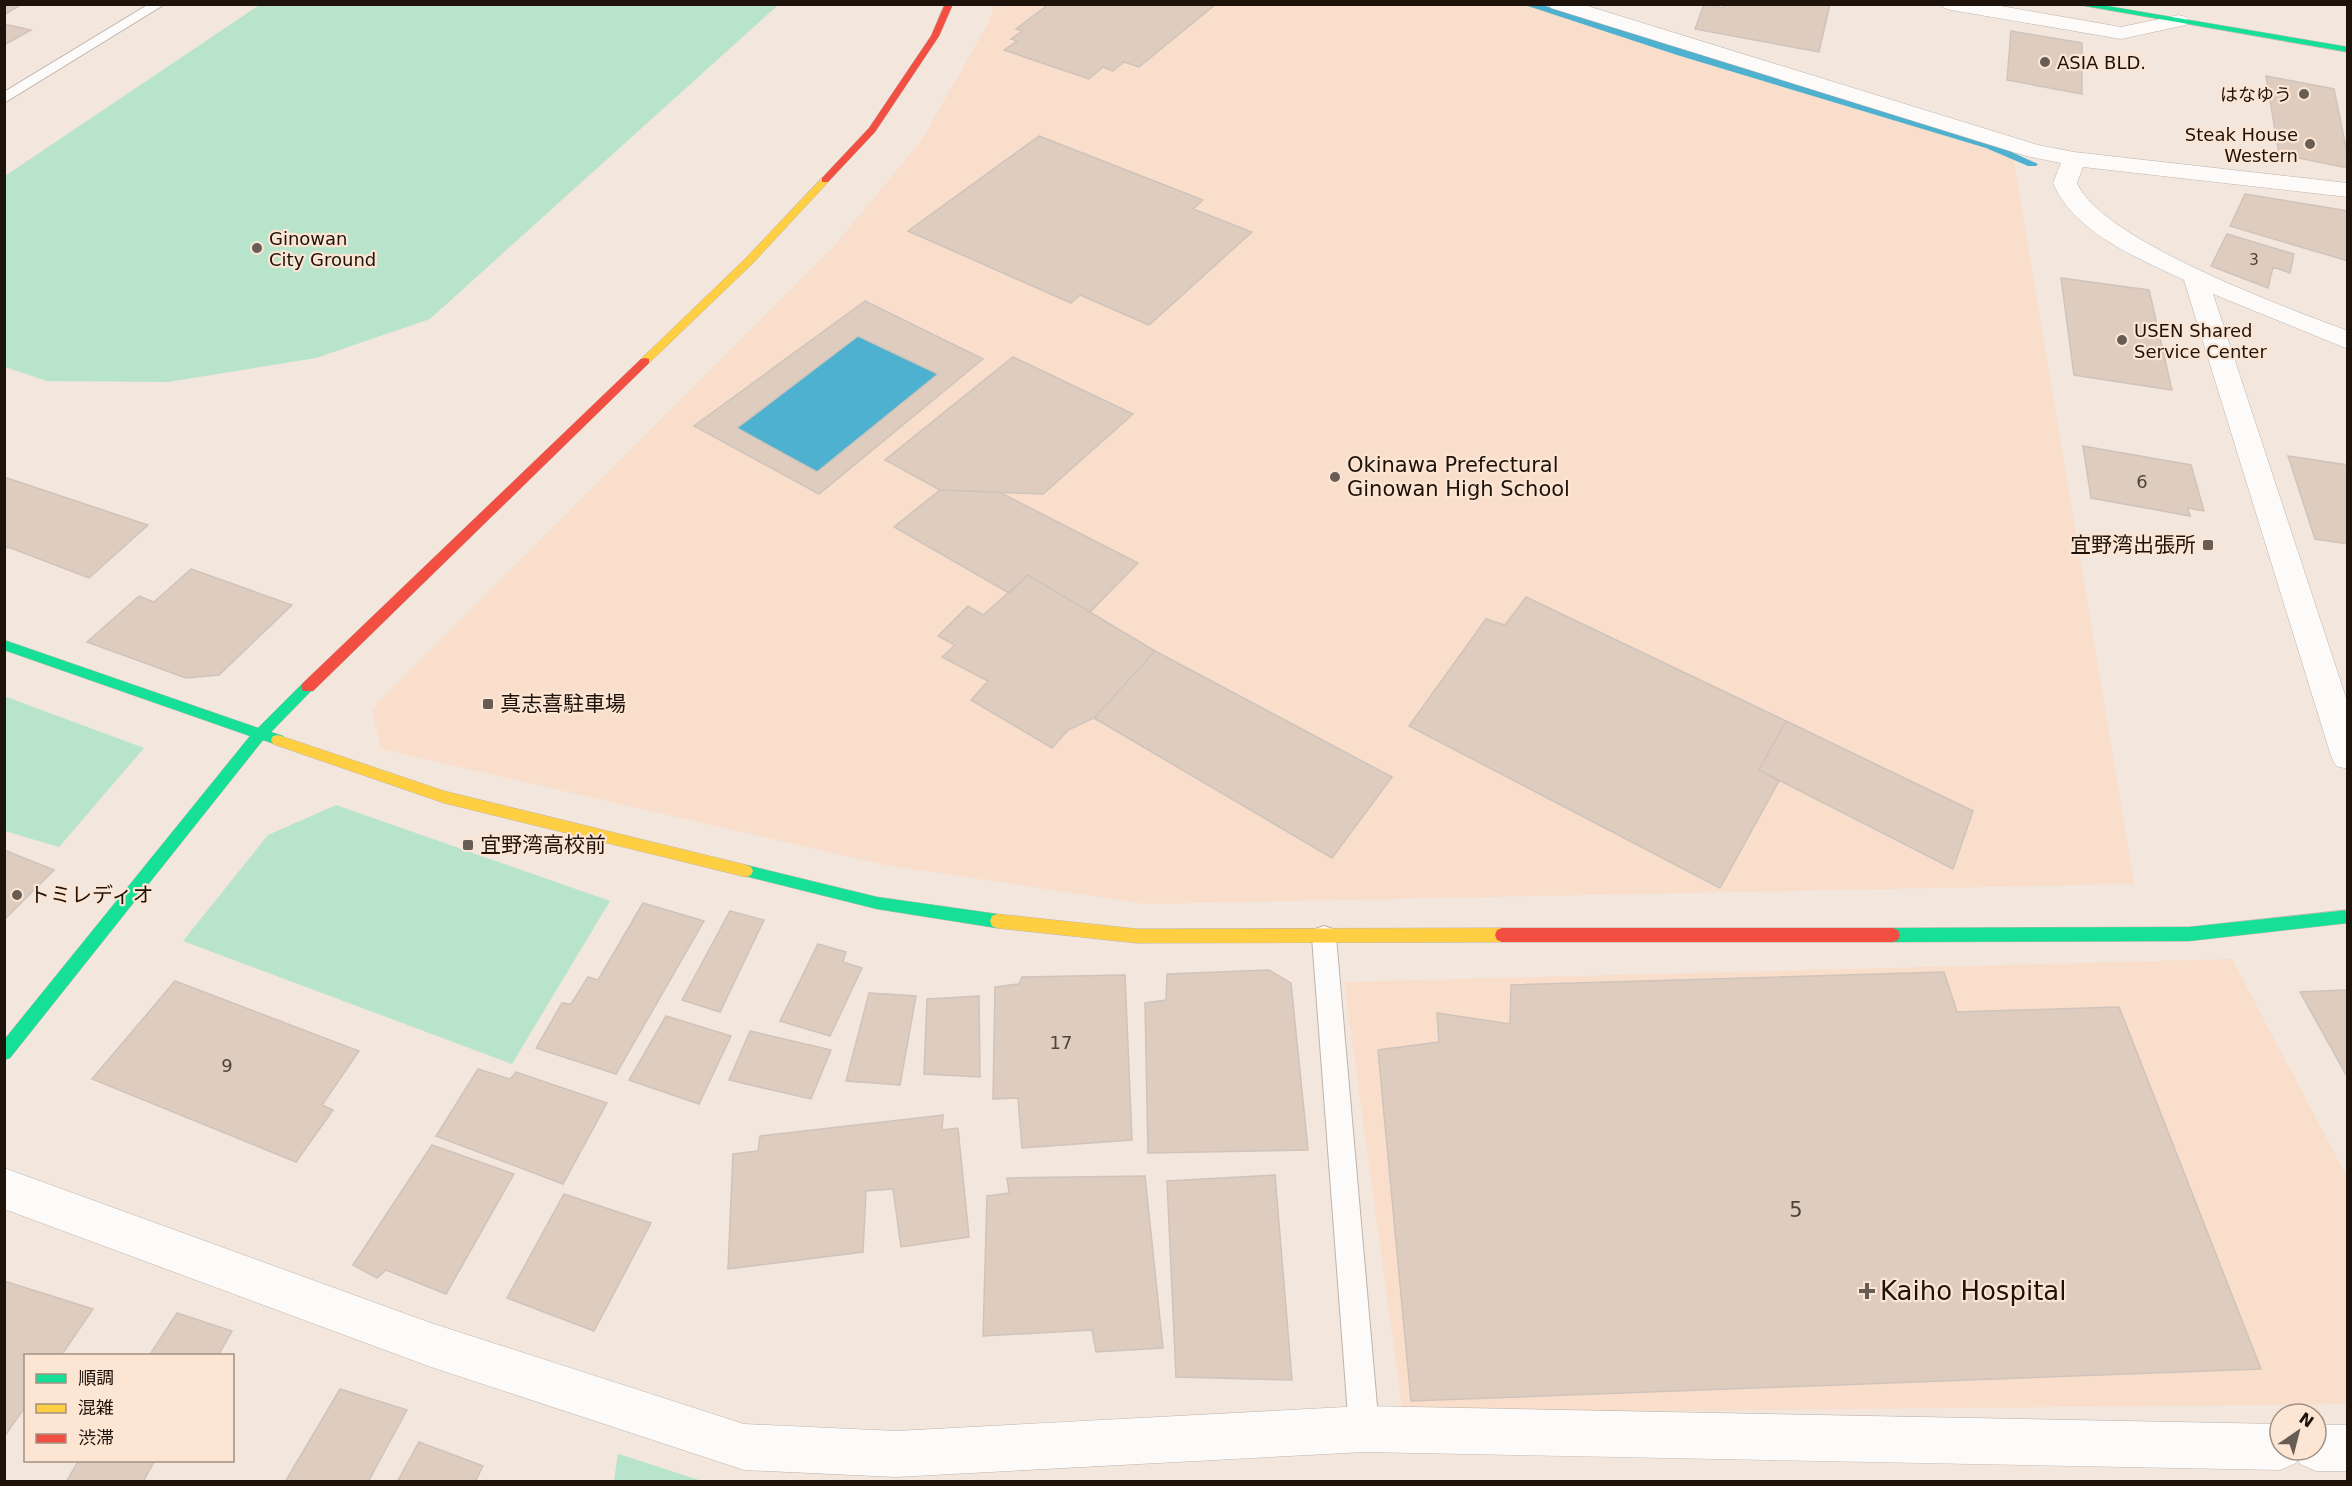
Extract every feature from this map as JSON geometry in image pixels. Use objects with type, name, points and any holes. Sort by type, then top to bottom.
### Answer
[{"type":"main road","points":[[4,1053],[259,735],[596,406],[749,261],[872,130],[935,36],[949,4]]},
{"type":"main road","points":[[2078,4],[2348,50]]},
{"type":"main road","points":[[4,645],[259,735],[444,797],[877,903],[1029,926],[1137,936],[2190,934],[2348,916]]},
{"type":"street","points":[[1558,4],[2034,151],[2074,159],[2348,190]]},
{"type":"street","points":[[1951,4],[2121,33],[2179,21]]},
{"type":"street","points":[[2074,159],[2065,183],[2074,202],[2104,226],[2144,252],[2195,277],[2263,308],[2348,341]]},
{"type":"street","points":[[2195,277],[2348,756]]},
{"type":"street","points":[[4,1188],[431,1345],[744,1447],[896,1454],[1364,1429],[2268,1447]]},
{"type":"street","points":[[2328,1448],[2348,1448]]},
{"type":"lane","points":[[4,99],[159,4]]},
{"type":"lane","points":[[1324,937],[1364,1429]]},
{"type":"shaded area","name":"Okinawa Prefectural Ginowan High School","points":[[995,5],[1529,5],[2012,149],[2134,884],[1146,904],[885,865],[381,749],[372,709],[835,245],[921,141],[988,24]]},
{"type":"shaded area","name":"Kaiho Hospital","points":[[2232,959],[2347,1177],[2347,1404],[2268,1402],[2268,1405],[1403,1414],[1344,982]]},
{"type":"green space","name":"Ginowan City Ground","points":[[261,4],[778,5],[430,319],[316,358],[168,382],[47,381],[5,367],[5,176]]},
{"type":"green space","points":[[4,696],[144,748],[59,847],[5,831]]},
{"type":"green space","points":[[336,805],[610,901],[512,1064],[183,941],[268,835]]},
{"type":"green space","points":[[619,1454],[702,1481],[614,1481]]},
{"type":"water","points":[[858,336],[938,374],[817,472],[737,428]]},
{"type":"building","points":[[4,4],[22,4],[4,15]]},
{"type":"building","points":[[1049,4],[1216,4],[1139,67],[1124,62],[1113,71],[1103,67],[1089,79],[1004,50],[1017,41],[1011,39],[1022,31],[1016,29]]},
{"type":"building","points":[[1704,4],[1723,8],[1724,4],[1830,4],[1819,52],[1695,29]]},
{"type":"building","points":[[4,24],[31,30],[4,45]]},
{"type":"building","name":"ASIA BLD.","points":[[2011,31],[2082,43],[2082,94],[2007,80]]},
{"type":"building","points":[[2266,76],[2334,89],[2348,157],[2348,168],[2279,154]]},
{"type":"building","points":[[1039,136],[1203,200],[1193,209],[1252,232],[1149,325],[1080,295],[1071,303],[908,231]]},
{"type":"building","points":[[2245,194],[2348,211],[2348,261],[2230,226]]},
{"type":"building","points":[[2227,234],[2294,254],[2290,273],[2273,267],[2268,288],[2211,266]]},
{"type":"building","points":[[2061,278],[2149,290],[2172,390],[2074,375]]},
{"type":"building","points":[[865,301],[983,359],[819,494],[694,426]],"holes":[[[858,336],[938,374],[817,472],[737,428]]]},
{"type":"building","points":[[1013,357],[1133,414],[1043,494],[940,490],[885,460]]},
{"type":"building","points":[[2083,446],[2191,465],[2204,511],[2188,508],[2190,516],[2091,498]]},
{"type":"building","points":[[2288,456],[2348,465],[2348,544],[2315,539]]},
{"type":"building","points":[[4,477],[148,525],[89,578],[8,547],[4,549]]},
{"type":"building","points":[[940,490],[999,492],[1138,563],[1090,612],[1028,575],[1009,593],[894,527]]},
{"type":"building","points":[[191,569],[292,605],[219,675],[186,678],[87,642],[139,596],[154,602]]},
{"type":"building","points":[[1028,575],[1155,651],[1094,718],[1068,730],[1052,748],[971,700],[988,681],[942,657],[955,645],[938,636],[968,606],[983,615]]},
{"type":"building","points":[[1526,597],[1786,721],[1759,770],[1779,781],[1720,888],[1409,726],[1486,619],[1505,625]]},
{"type":"building","points":[[1155,651],[1392,777],[1332,858],[1094,718]]},
{"type":"building","points":[[1786,721],[1973,811],[1953,869],[1759,770]]},
{"type":"building","name":"トミレディオ","points":[[4,850],[54,870],[4,920]]},
{"type":"building","points":[[643,903],[704,921],[616,1074],[536,1048],[562,1003],[571,1004],[588,977],[598,980]]},
{"type":"building","points":[[730,911],[764,920],[720,1012],[682,1000]]},
{"type":"building","points":[[818,944],[846,952],[843,962],[862,968],[830,1036],[780,1021]]},
{"type":"building","points":[[1269,970],[1291,983],[1308,1150],[1148,1153],[1145,1003],[1166,1000],[1167,974]]},
{"type":"building","name":"Kaiho Hospital","points":[[1944,972],[1957,1012],[2119,1007],[2261,1369],[1411,1401],[1378,1050],[1439,1042],[1437,1013],[1510,1024],[1511,985]]},
{"type":"building","points":[[1125,975],[1132,1140],[1022,1148],[1018,1098],[993,1099],[995,987],[1019,984],[1022,977]]},
{"type":"building","points":[[175,981],[359,1051],[322,1105],[333,1110],[296,1162],[92,1079]]},
{"type":"building","points":[[2345,990],[2348,993],[2348,1078],[2300,992]]},
{"type":"building","points":[[869,993],[916,996],[900,1085],[846,1081]]},
{"type":"building","points":[[979,996],[980,1077],[924,1074],[927,999]]},
{"type":"building","points":[[666,1016],[731,1036],[699,1104],[629,1080]]},
{"type":"building","points":[[750,1031],[831,1050],[811,1099],[729,1080]]},
{"type":"building","points":[[478,1069],[510,1079],[516,1072],[607,1103],[563,1184],[436,1136]]},
{"type":"building","points":[[943,1115],[942,1130],[958,1128],[969,1237],[901,1247],[893,1189],[866,1191],[863,1252],[728,1269],[733,1154],[758,1151],[760,1136]]},
{"type":"building","points":[[432,1145],[514,1174],[446,1294],[386,1270],[377,1278],[353,1265]]},
{"type":"building","points":[[1275,1175],[1292,1380],[1176,1377],[1167,1181]]},
{"type":"building","points":[[1145,1176],[1163,1348],[1096,1352],[1092,1330],[983,1336],[987,1196],[1009,1193],[1007,1178]]},
{"type":"building","points":[[564,1194],[651,1223],[594,1331],[507,1298]]},
{"type":"building","points":[[4,1281],[93,1309],[62,1354],[24,1354],[24,1409],[4,1437]]},
{"type":"building","points":[[177,1313],[232,1331],[219,1354],[150,1354]]},
{"type":"building","points":[[340,1389],[407,1410],[368,1482],[285,1482]]},
{"type":"building","points":[[419,1442],[483,1466],[475,1482],[397,1482]]},
{"type":"building","points":[[78,1462],[154,1462],[143,1482],[66,1482]]},
{"type":"waterway","points":[[1527,4],[1990,146],[2032,164]]},
{"type":"traffic: fast","points":[[2078,4],[2348,50]]},
{"type":"traffic: fast","points":[[4,645],[278,740]]},
{"type":"traffic: fast","points":[[4,1053],[259,735],[308,687]]},
{"type":"traffic: fast","points":[[746,871],[877,903],[997,921]]},
{"type":"traffic: fast","points":[[1893,935],[2189,934],[2348,916]]},
{"type":"traffic: slow","points":[[645,361],[749,261],[825,180]]},
{"type":"traffic: slow","points":[[278,740],[444,797],[746,871]]},
{"type":"traffic: slow","points":[[997,921],[1137,936],[1502,935]]},
{"type":"traffic: jam","points":[[825,180],[872,130],[935,36],[949,4]]},
{"type":"traffic: jam","points":[[308,687],[645,361]]},
{"type":"traffic: jam","points":[[1502,935],[1893,935]]},
{"type":"place","name":"ASIA BLD.","points":[[2045,62]]},
{"type":"place","name":"はなゆう","points":[[2304,94]]},
{"type":"place","name":"Steak House Western","points":[[2310,144]]},
{"type":"place","name":"Ginowan City Ground","points":[[257,248]]},
{"type":"place","name":"USEN Shared Service Center","points":[[2122,340]]},
{"type":"place","name":"Okinawa Prefectural Ginowan High School","points":[[1335,477]]},
{"type":"place","name":"宜野湾出張所","points":[[2208,545]]},
{"type":"place","name":"真志喜駐車場","points":[[488,704]]},
{"type":"place","name":"宜野湾高校前","points":[[468,845]]},
{"type":"place","name":"トミレディオ","points":[[17,895]]},
{"type":"place","name":"Kaiho Hospital","points":[[1867,1291]]}]
